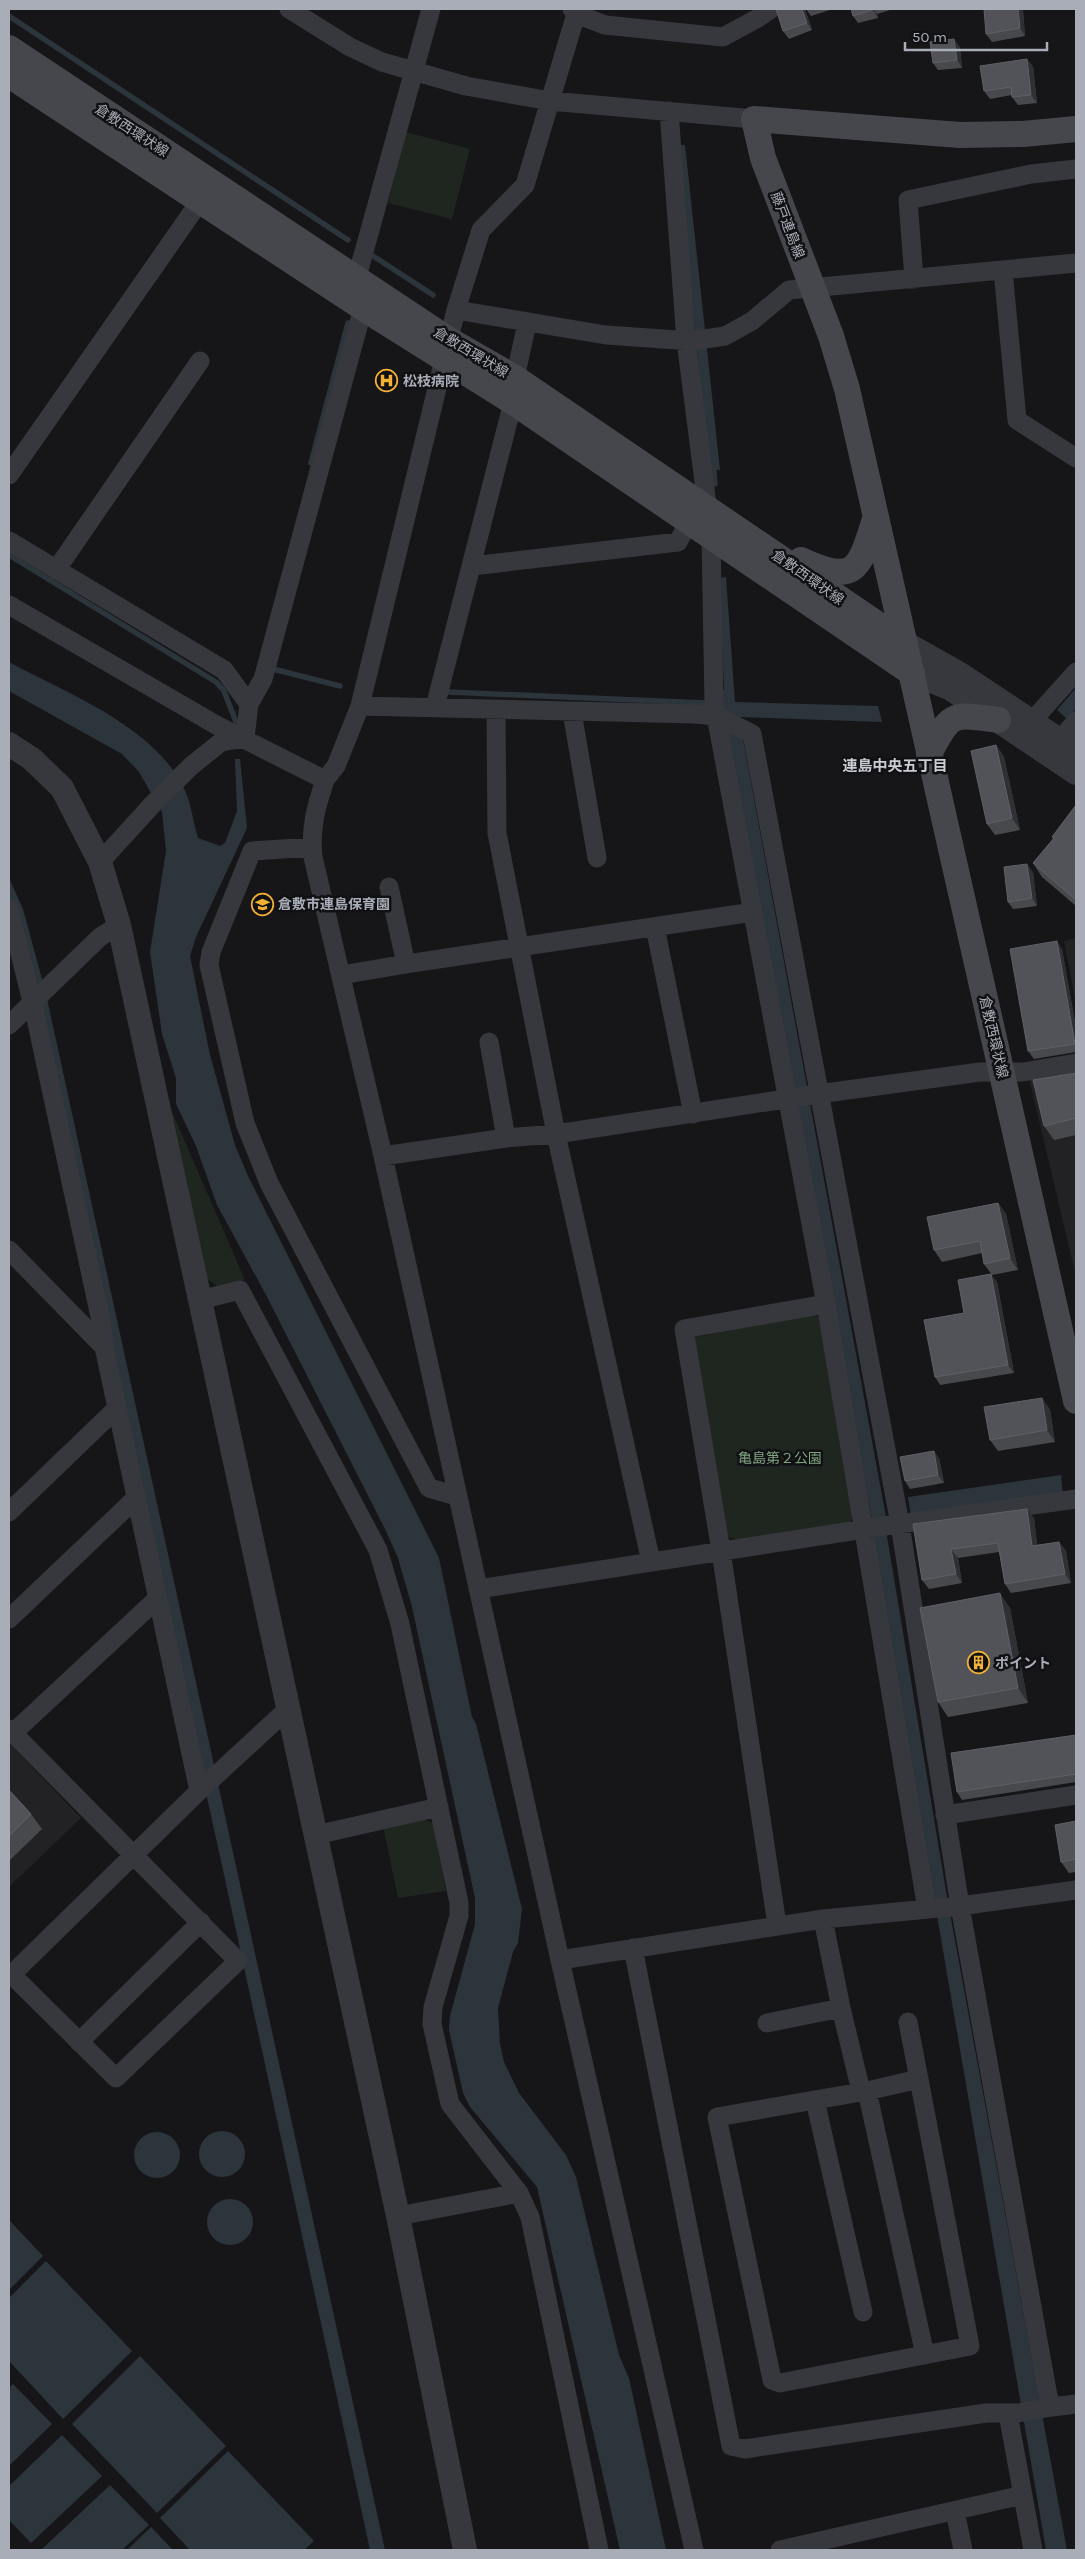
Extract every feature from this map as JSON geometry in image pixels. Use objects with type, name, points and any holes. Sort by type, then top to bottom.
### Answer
[{"type":"main road","name":"倉敷西環状線","points":[[9,48],[363,308],[447,350],[514,390],[698,515],[757,540],[905,643],[1076,1401]]},
{"type":"main road","name":"倉敷西環状線","points":[[9,75],[357,278],[447,350]]},
{"type":"main road","points":[[754,119],[960,135],[1023,134],[1076,129]]},
{"type":"main road","name":"藤戸連島線","points":[[754,119],[762,158],[813,289],[847,389],[875,519],[905,643]]},
{"type":"main road","name":"倉敷西環状線","points":[[698,515],[711,536],[912,673]]},
{"type":"main road","points":[[757,540],[823,571],[839,574],[852,568],[863,558],[875,519]]},
{"type":"main road","points":[[929,754],[942,730],[954,719],[962,715],[998,720]]},
{"type":"street","points":[[289,9],[350,47],[382,62],[466,86],[550,102],[754,119]]},
{"type":"street","points":[[357,278],[431,9]]},
{"type":"street","points":[[694,2550],[560,1960],[383,1156],[312,847],[313,815],[325,780],[336,766],[360,706],[456,310],[481,230],[525,185],[550,102],[574,11],[605,24],[723,37],[771,9]]},
{"type":"street","points":[[472,566],[678,542],[698,515],[696,341],[668,111]]},
{"type":"street","points":[[914,279],[908,200],[1032,174],[1076,169]]},
{"type":"street","points":[[9,475],[207,192]]},
{"type":"street","points":[[456,310],[606,335],[696,341],[725,336],[752,321],[789,290],[1076,263]]},
{"type":"street","points":[[1003,270],[1017,420],[1076,458]]},
{"type":"street","points":[[245,738],[249,704],[263,679],[363,308]]},
{"type":"street","points":[[436,707],[514,390],[527,323]]},
{"type":"street","points":[[56,570],[200,361]]},
{"type":"street","points":[[711,536],[714,705],[720,718],[753,912],[867,1528],[929,1909]]},
{"type":"street","points":[[9,541],[224,670],[249,704]]},
{"type":"street","points":[[9,605],[218,726],[325,780]]},
{"type":"street","points":[[905,643],[960,674],[1068,745],[1076,721]]},
{"type":"street","points":[[1032,721],[1076,672]]},
{"type":"street","points":[[912,673],[951,688],[1076,773]]},
{"type":"street","points":[[360,706],[694,714],[720,718],[752,734],[814,1094],[896,1524],[945,1815],[957,1907],[1049,2408]]},
{"type":"street","points":[[496,709],[497,833],[556,1134],[651,1562]]},
{"type":"street","points":[[572,712],[597,858]]},
{"type":"street","points":[[100,862],[190,767],[221,742],[245,738]]},
{"type":"street","points":[[9,744],[32,759],[62,788],[100,862],[119,925],[290,1707],[398,2216],[465,2550]]},
{"type":"street","points":[[312,847],[252,851],[211,952],[209,965],[246,1122],[269,1183],[429,1488],[457,1496]]},
{"type":"street","points":[[389,887],[406,964]]},
{"type":"street","points":[[9,908],[37,996],[102,1326],[104,1347],[116,1409],[157,1599],[202,1789]]},
{"type":"street","points":[[341,976],[406,964],[753,912]]},
{"type":"street","points":[[9,1025],[100,936],[119,925]]},
{"type":"street","points":[[655,927],[693,1114]]},
{"type":"street","points":[[489,1042],[506,1138]]},
{"type":"street","points":[[383,1156],[506,1138],[556,1134],[814,1094],[980,1072],[1023,1072],[1076,1063]]},
{"type":"street","points":[[9,1250],[104,1347]]},
{"type":"street","points":[[200,1300],[240,1290],[378,1550],[400,1624],[459,1903],[459,1916],[433,2007],[432,2024],[450,2104],[459,2119],[519,2193],[530,2217],[597,2550]]},
{"type":"street","points":[[777,1925],[721,1551],[684,1329],[826,1304]]},
{"type":"street","points":[[9,1512],[116,1409]]},
{"type":"street","points":[[9,1619],[135,1499]]},
{"type":"street","points":[[478,1589],[867,1528],[1076,1499]]},
{"type":"street","points":[[157,1599],[11,1731],[132,1856],[201,1922],[238,1961],[116,2078],[10,1975],[132,1856],[202,1789],[290,1707]]},
{"type":"street","points":[[945,1815],[1076,1794]]},
{"type":"street","points":[[316,1835],[438,1807]]},
{"type":"street","points":[[560,1960],[777,1925],[957,1907],[1076,1890]]},
{"type":"street","points":[[823,1919],[841,2008],[864,2091],[925,2355]]},
{"type":"street","points":[[79,2042],[201,1922]]},
{"type":"street","points":[[633,1948],[731,2446],[745,2449],[986,2413],[1013,2414],[1076,2404]]},
{"type":"street","points":[[767,2023],[841,2008]]},
{"type":"street","points":[[908,2022],[920,2079],[970,2346],[780,2383],[772,2380],[717,2116],[815,2100],[920,2079]]},
{"type":"street","points":[[815,2100],[863,2312]]},
{"type":"street","points":[[398,2216],[519,2193]]},
{"type":"street","points":[[1013,2414],[1022,2495],[1032,2550]]},
{"type":"street","points":[[780,2550],[838,2544],[955,2511],[1022,2495]]},
{"type":"street","points":[[955,2511],[963,2550]]},
{"type":"shaded area","points":[[676,145],[685,145],[720,470],[709,469]]},
{"type":"shaded area","points":[[726,577],[735,702],[878,706],[882,722],[739,717],[886,1517],[887,1536],[947,1897],[1067,2550],[1046,2550],[872,1537],[872,1520],[720,699],[724,689],[719,578]]},
{"type":"shaded area","points":[[9,662],[106,713],[150,745],[168,764],[183,786],[198,838],[220,846],[225,843],[237,811],[235,759],[240,759],[247,828],[196,937],[190,956],[210,1055],[235,1145],[248,1176],[439,1558],[472,1717],[476,1724],[522,1909],[518,1943],[513,1952],[498,2008],[500,2044],[504,2062],[519,2093],[566,2155],[576,2177],[619,2355],[629,2378],[666,2550],[620,2550],[537,2187],[470,2107],[463,2093],[449,2030],[450,2016],[475,1924],[475,1898],[412,1607],[398,1558],[265,1293],[217,1205],[196,1146],[176,1104],[176,1078],[162,1034],[150,952],[166,851],[162,812],[139,772],[122,754],[9,691]]},
{"type":"shaded area","points":[[1076,688],[1076,709],[1067,719],[1057,710]]},
{"type":"shaded area","points":[[9,878],[23,909],[46,994],[385,2550],[370,2550],[223,1870],[9,900]]},
{"type":"shaded area","points":[[1076,938],[1076,1004],[1064,941]]},
{"type":"shaded area","points":[[1076,1071],[1076,1277],[1029,1078]]},
{"type":"shaded area","points":[[1061,1475],[1063,1495],[911,1517],[908,1497]]},
{"type":"shaded area","points":[[9,1743],[81,1818],[9,1887]]},
{"type":"shaded area","points":[[222,2131],[235,2135],[241,2141],[245,2154],[241,2167],[235,2173],[222,2177],[209,2173],[203,2167],[199,2154],[203,2141],[209,2135]]},
{"type":"shaded area","points":[[157,2132],[170,2136],[176,2142],[180,2155],[176,2168],[170,2174],[157,2178],[144,2174],[138,2168],[134,2155],[138,2142],[144,2136]]},
{"type":"shaded area","points":[[230,2199],[243,2203],[249,2209],[253,2222],[249,2235],[243,2241],[230,2245],[217,2241],[211,2235],[207,2222],[211,2209],[217,2203]]},
{"type":"shaded area","points":[[9,2220],[43,2256],[9,2290]]},
{"type":"shaded area","points":[[46,2261],[132,2351],[63,2419],[9,2361],[9,2298]]},
{"type":"shaded area","points":[[140,2356],[226,2446],[157,2513],[72,2424]]},
{"type":"shaded area","points":[[13,2384],[52,2424],[9,2466],[9,2388]]},
{"type":"shaded area","points":[[62,2435],[102,2476],[31,2543],[9,2520],[9,2486]]},
{"type":"shaded area","points":[[228,2451],[314,2541],[304,2550],[190,2550],[160,2518]]},
{"type":"shaded area","points":[[110,2485],[149,2525],[122,2550],[41,2550]]},
{"type":"shaded area","points":[[151,2527],[173,2550],[127,2550]]},
{"type":"green space","points":[[406,132],[470,149],[452,219],[388,203]]},
{"type":"green space","points":[[167,1100],[245,1280],[217,1286],[207,1279]]},
{"type":"green space","name":"亀島第２公園","points":[[814,1315],[821,1318],[854,1511],[851,1522],[737,1540],[726,1536],[690,1338]]},
{"type":"green space","points":[[422,1818],[433,1823],[446,1891],[398,1898],[383,1826]]},
{"type":"building","points":[[776,9],[802,9],[807,23],[783,31]]},
{"type":"building","points":[[851,9],[872,9],[872,10],[853,16]]},
{"type":"building","points":[[984,9],[1018,9],[1020,28],[986,34]]},
{"type":"building","points":[[954,39],[957,60],[933,63],[930,42]]},
{"type":"building","points":[[1027,59],[1031,95],[1012,97],[1011,87],[984,91],[980,66]]},
{"type":"building","points":[[996,745],[1012,818],[987,824],[971,751]]},
{"type":"building","points":[[1076,805],[1076,900],[1033,863],[1054,838],[1052,837]]},
{"type":"building","points":[[1027,864],[1032,898],[1008,902],[1004,867]]},
{"type":"building","points":[[1057,941],[1075,1044],[1028,1051],[1010,949]]},
{"type":"building","points":[[1076,1073],[1076,1118],[1044,1126],[1033,1080]]},
{"type":"building","points":[[998,1203],[1010,1258],[984,1264],[980,1241],[934,1250],[927,1217]]},
{"type":"building","points":[[991,1274],[1008,1365],[935,1377],[924,1320],[964,1313],[958,1280]]},
{"type":"building","points":[[1042,1398],[1047,1430],[990,1440],[984,1407]]},
{"type":"building","points":[[934,1451],[938,1475],[905,1481],[900,1457]]},
{"type":"building","points":[[1027,1509],[1032,1546],[1059,1542],[1065,1574],[1005,1584],[998,1543],[951,1549],[956,1574],[922,1580],[913,1524]]},
{"type":"building","name":"ポイント","points":[[1000,1593],[1018,1688],[938,1702],[920,1608]]},
{"type":"building","points":[[1076,1735],[1076,1774],[957,1792],[951,1753]]},
{"type":"building","points":[[9,1790],[31,1814],[9,1836]]},
{"type":"building","points":[[1076,1821],[1076,1859],[1061,1862],[1055,1825]]},
{"type":"waterway","points":[[9,16],[348,240]]},
{"type":"waterway","points":[[373,256],[433,295]]},
{"type":"waterway","points":[[311,463],[348,323]]},
{"type":"waterway","points":[[713,462],[715,484]]},
{"type":"waterway","points":[[9,555],[216,682],[224,691],[236,722]]},
{"type":"waterway","points":[[273,669],[340,686]]},
{"type":"waterway","points":[[448,692],[705,703]]},
{"type":"place","name":"松枝病院","points":[[387,381]]},
{"type":"place","name":"倉敷市連島保育園","points":[[262,904]]},
{"type":"place","name":"ポイント","points":[[979,1663]]},
{"type":"district","name":"連島中央五丁目","points":[[895,766]]}]
